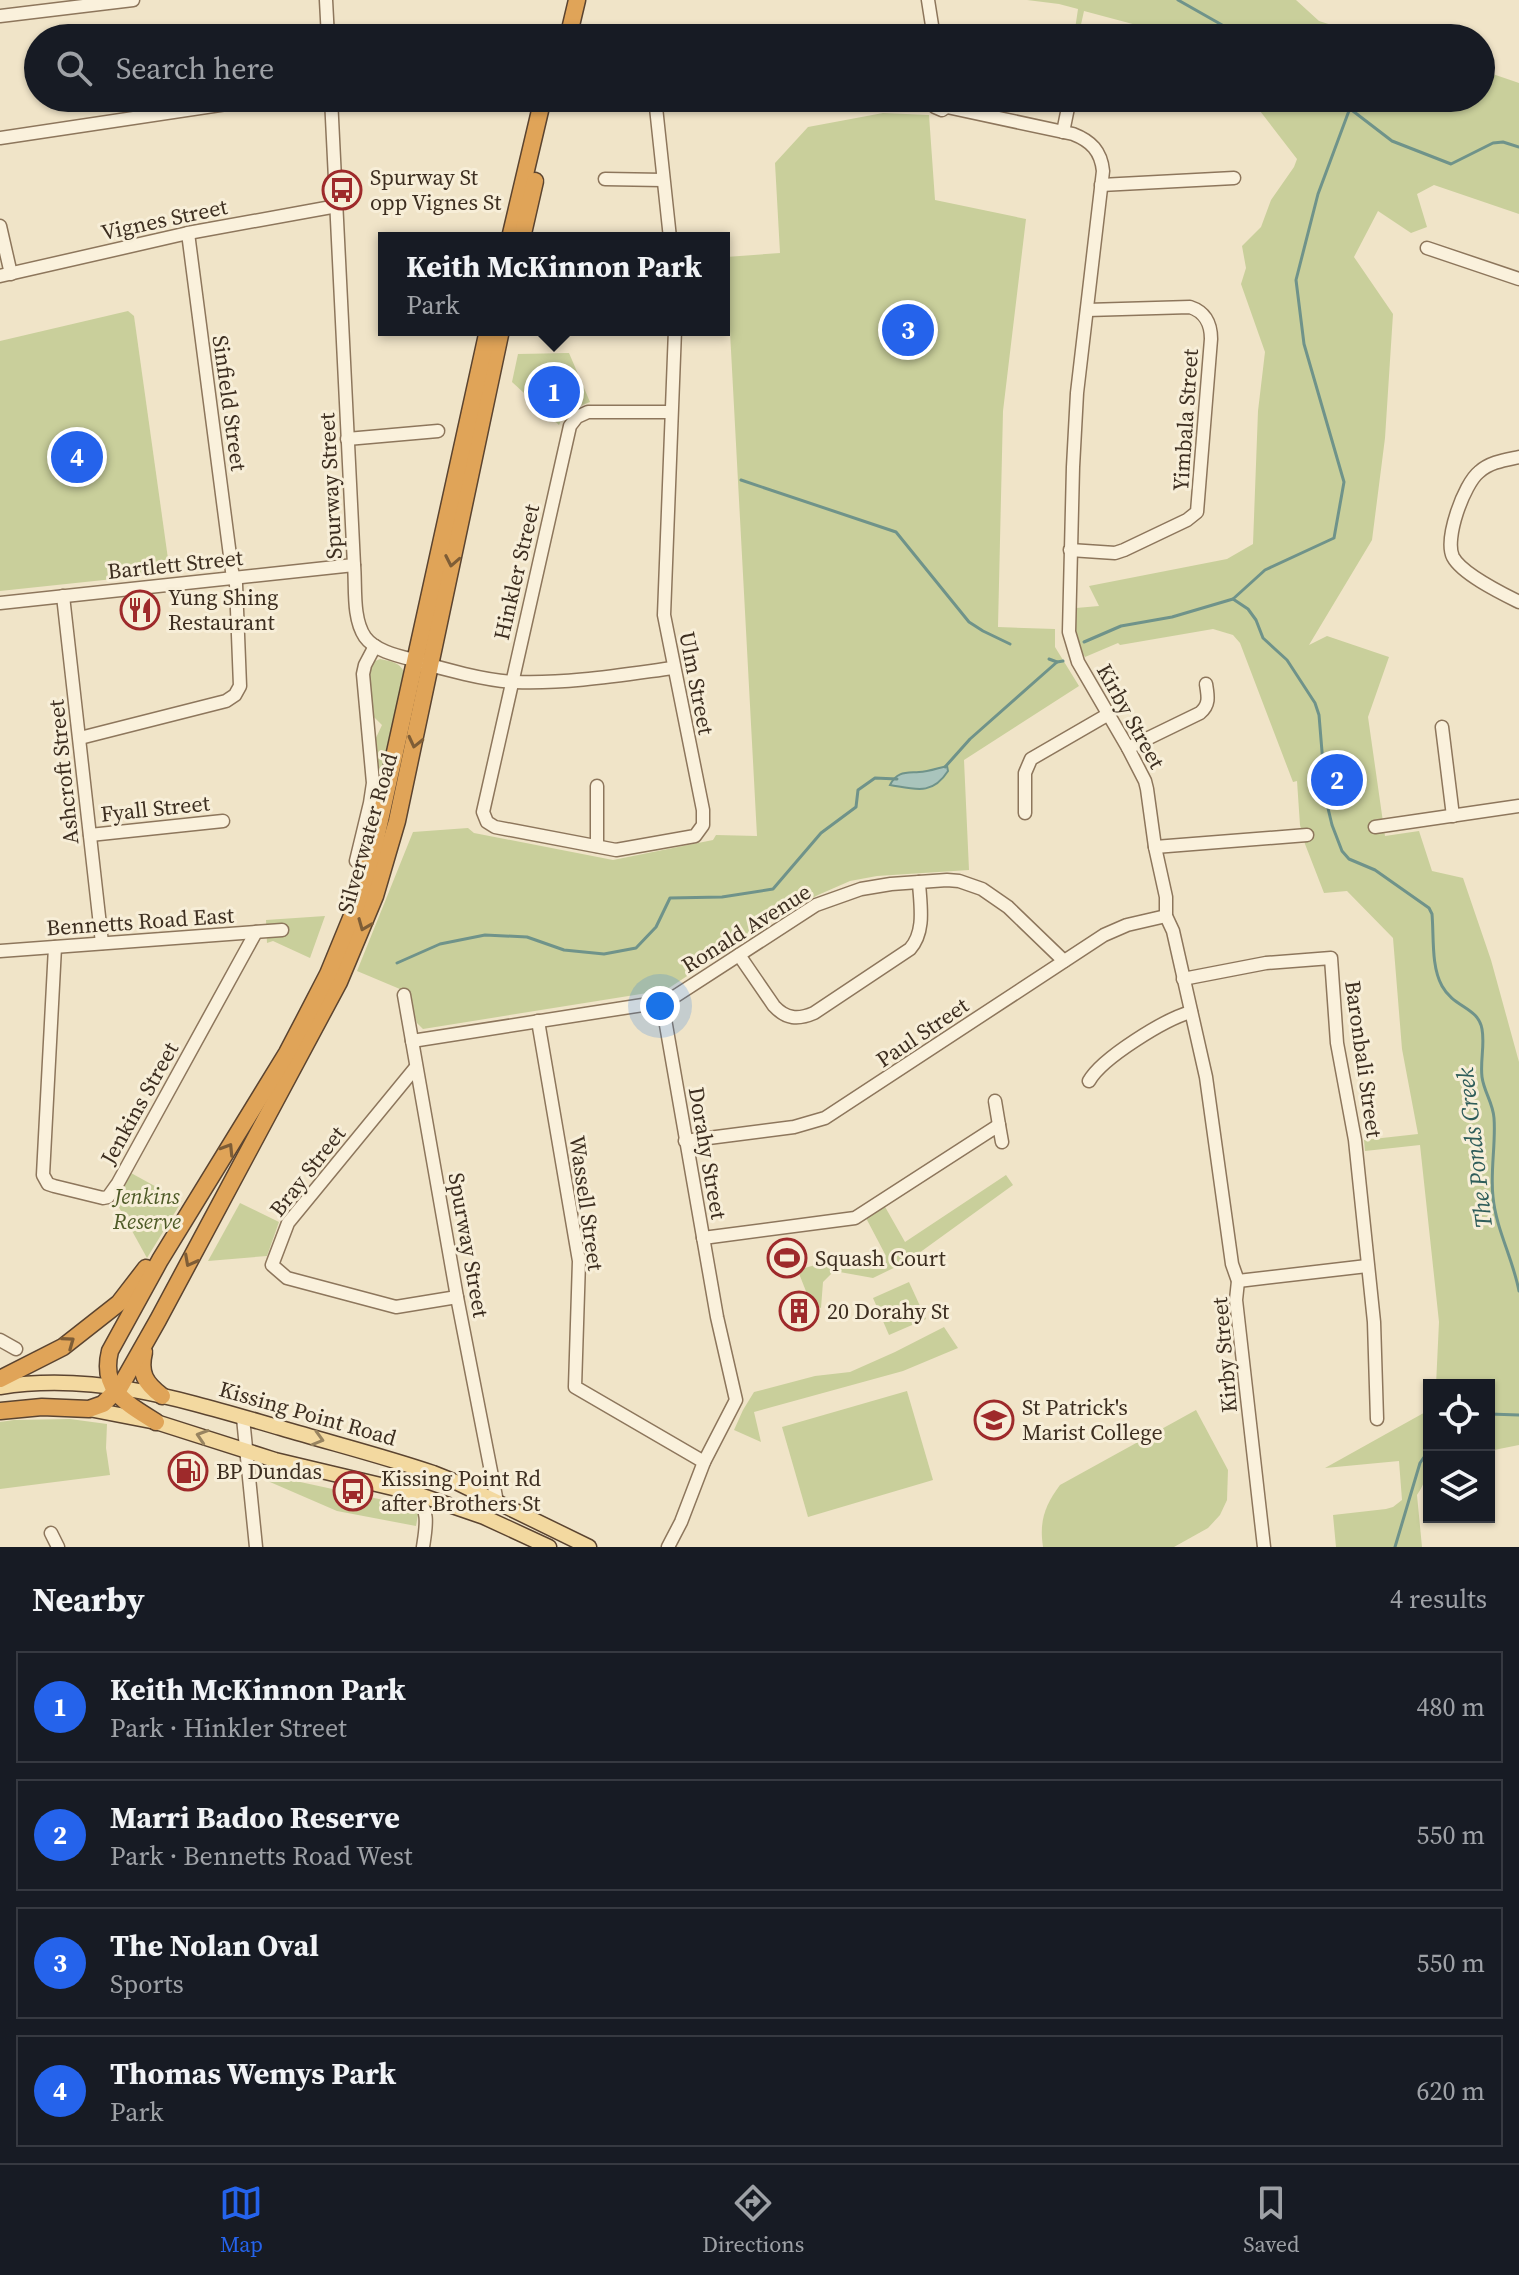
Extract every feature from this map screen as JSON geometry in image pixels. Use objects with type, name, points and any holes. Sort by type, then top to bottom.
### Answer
[{"type":"highway","points":[[560,24],[565,0]]},
{"type":"highway","points":[[571,24],[577,0]]},
{"type":"highway","points":[[511,232],[540,112]]},
{"type":"highway","points":[[523,232],[551,112]]},
{"type":"highway","name":"Silverwater Road","points":[[89,1409],[103,1404],[147,1338],[324,1011],[364,925],[397,821],[487,336]]},
{"type":"highway","name":"Silverwater Road","points":[[116,1388],[108,1360],[114,1342],[287,1053],[328,974],[358,901],[460,520],[500,336]]},
{"type":"highway","name":"Silverwater Road","points":[[0,1379],[63,1347],[119,1303],[166,1237],[192,1208]]},
{"type":"highway","points":[[147,1338],[142,1370],[147,1383],[162,1396]]},
{"type":"highway","points":[[116,1388],[126,1402],[156,1422]]},
{"type":"highway","points":[[0,1411],[42,1407],[89,1409]]},
{"type":"main road","name":"Kissing Point Road","points":[[0,1387],[48,1382],[116,1388],[162,1396],[243,1418],[399,1461],[458,1483],[589,1547]]},
{"type":"main road","points":[[89,1409],[156,1422],[246,1452],[414,1493],[476,1514],[549,1547]]},
{"type":"street","points":[[0,16],[133,0]]},
{"type":"street","points":[[326,0],[327,24]]},
{"type":"street","points":[[928,0],[932,24]]},
{"type":"street","points":[[0,138],[174,112]]},
{"type":"street","name":"Spurway Street","points":[[332,112],[354,565],[359,623],[366,638],[375,646]]},
{"type":"street","points":[[656,112],[669,232]]},
{"type":"street","name":"Kirby Street","points":[[984,112],[1086,140],[1097,151],[1102,164],[1077,393],[1070,550],[1070,640],[1078,662],[1145,781],[1166,897],[1166,916],[1173,931],[1206,1077],[1232,1264],[1238,1281],[1236,1300],[1264,1547]]},
{"type":"street","points":[[1063,132],[1067,112]]},
{"type":"street","points":[[1101,185],[1234,178]]},
{"type":"street","points":[[605,179],[663,180]]},
{"type":"street","name":"Vignes Street","points":[[5,275],[188,233],[337,206]]},
{"type":"street","points":[[0,226],[5,275]]},
{"type":"street","name":"Sinfield Street","points":[[80,738],[226,701],[235,695],[240,686],[236,584],[188,233]]},
{"type":"street","points":[[1427,248],[1519,279]]},
{"type":"street","name":"Yimbala Street","points":[[1070,550],[1115,553],[1187,520],[1197,512],[1211,339],[1208,320],[1190,307],[1087,310]]},
{"type":"street","name":"Ulm Street","points":[[495,827],[616,850],[695,836],[703,825],[703,810],[664,615],[675,336]]},
{"type":"street","name":"Hinkler Street","points":[[495,827],[487,822],[483,812],[570,426],[577,417],[588,412],[671,412]]},
{"type":"street","points":[[347,439],[438,431]]},
{"type":"street","points":[[1519,457],[1489,465],[1471,480],[1454,526],[1450,548],[1455,560],[1465,569],[1519,602]]},
{"type":"street","name":"Bartlett Street","points":[[0,603],[354,565]]},
{"type":"street","name":"Ashcroft Street","points":[[63,596],[102,943]]},
{"type":"street","points":[[356,861],[373,790],[363,674],[375,646],[424,663],[512,682],[584,680],[673,668]]},
{"type":"street","points":[[1128,748],[1204,710],[1208,699],[1206,684]]},
{"type":"street","points":[[1025,813],[1025,773],[1031,759],[1107,715]]},
{"type":"street","points":[[1442,727],[1453,816]]},
{"type":"street","points":[[597,786],[597,846]]},
{"type":"street","points":[[1375,827],[1518,809]]},
{"type":"street","name":"Fyall Street","points":[[90,835],[223,821]]},
{"type":"street","points":[[1155,847],[1307,835]]},
{"type":"street","name":"Ronald Avenue","points":[[662,1002],[816,905],[861,889],[919,882],[959,881],[982,889],[1008,907],[1064,961]]},
{"type":"street","points":[[739,955],[781,1013],[796,1018],[814,1013],[916,943],[920,925],[919,882]]},
{"type":"street","name":"Paul Street","points":[[685,1141],[794,1127],[825,1118],[1114,930],[1166,916]]},
{"type":"street","name":"Bennetts Road East","points":[[0,951],[282,930]]},
{"type":"street","name":"Jenkins Street","points":[[55,947],[43,1175],[48,1184],[103,1198],[108,1197],[118,1183],[256,932]]},
{"type":"street","name":"Baronbali Street","points":[[1183,979],[1266,963],[1331,958],[1337,1043],[1355,1140],[1374,1322],[1377,1419]]},
{"type":"street","name":"Spurway Street","points":[[404,995],[497,1502]]},
{"type":"street","points":[[412,1041],[662,1002]]},
{"type":"street","name":"Dorahy Street","points":[[662,1002],[717,1317],[736,1400],[704,1462],[668,1547]]},
{"type":"street","points":[[1089,1081],[1106,1062],[1172,1019],[1191,1012]]},
{"type":"street","name":"Wassell Street","points":[[538,1021],[579,1261],[575,1387],[704,1462]]},
{"type":"street","name":"Bray Street","points":[[416,1067],[288,1223],[272,1265],[287,1278],[396,1307],[457,1297]]},
{"type":"street","points":[[995,1101],[1002,1142]]},
{"type":"street","points":[[703,1238],[855,1218],[999,1125]]},
{"type":"street","points":[[1238,1281],[1367,1266]]},
{"type":"street","points":[[0,1340],[16,1349]]},
{"type":"street","points":[[243,1418],[256,1547]]},
{"type":"street","points":[[414,1493],[426,1512],[423,1547]]},
{"type":"street","points":[[51,1533],[58,1547]]},
{"type":"green space","points":[[1027,0],[1296,0],[1319,21],[1328,24],[1133,24],[1084,11],[1081,24],[1076,24],[1078,9]]},
{"type":"green space","points":[[1495,75],[1519,83],[1519,214],[1434,185],[1417,194],[1427,227],[1411,233],[1378,211],[1354,257],[1393,314],[1385,438],[1372,540],[1309,645],[1327,636],[1389,657],[1368,717],[1385,836],[1419,831],[1432,871],[1463,878],[1491,960],[1519,1062],[1519,1445],[1495,1450],[1495,1379],[1436,1379],[1439,1322],[1420,1145],[1365,1151],[1364,1140],[1418,1134],[1402,1049],[1393,938],[1347,891],[1324,893],[1300,825],[1297,781],[1293,782],[1240,643],[1233,635],[1213,629],[1118,643],[1085,657],[1074,640],[1076,608],[1099,606],[1089,586],[1227,559],[1253,544],[1258,411],[1265,352],[1241,284],[1246,268],[1242,246],[1261,227],[1271,200],[1297,159],[1261,112],[1495,112]]},
{"type":"green space","points":[[883,113],[929,115],[935,200],[1026,219],[1003,411],[998,627],[1055,629],[1055,647],[1079,686],[964,760],[969,870],[877,876],[850,881],[773,919],[666,990],[423,1029],[417,1023],[407,992],[357,971],[413,832],[468,828],[474,833],[613,860],[713,840],[716,835],[757,836],[730,332],[730,257],[780,253],[775,163],[808,127]]},
{"type":"green space","points":[[128,311],[134,316],[170,573],[0,591],[0,341]]},
{"type":"green space","points":[[569,353],[590,402],[565,412],[559,425],[512,382],[518,354]]},
{"type":"green space","points":[[380,659],[397,664],[404,672],[381,773],[377,772],[374,742],[382,725],[373,716],[368,678],[373,662]]},
{"type":"green space","points":[[325,916],[310,958],[273,941],[267,943],[266,920]]},
{"type":"green space","name":"Jenkins Reserve","points":[[131,1173],[182,1201],[147,1258],[116,1202]]},
{"type":"green space","points":[[1006,1175],[1013,1185],[908,1261],[873,1278],[834,1271],[823,1282],[821,1308],[811,1304],[798,1271],[825,1264],[871,1268],[886,1256],[866,1218],[884,1205],[905,1242]]},
{"type":"green space","points":[[240,1203],[279,1222],[267,1256],[208,1261]]},
{"type":"green space","points":[[909,1282],[926,1319],[889,1335],[873,1298]]},
{"type":"green space","points":[[944,1327],[958,1348],[903,1371],[754,1412],[761,1442],[734,1430],[754,1392],[815,1376],[850,1372]]},
{"type":"green space","points":[[907,1391],[933,1480],[808,1517],[782,1427]]},
{"type":"green space","points":[[1196,1410],[1228,1470],[1227,1500],[1220,1515],[1208,1528],[1174,1547],[1043,1547],[1044,1514],[1060,1485]]},
{"type":"green space","points":[[1423,1413],[1423,1485],[1417,1495],[1422,1547],[1336,1547],[1333,1515],[1386,1509],[1402,1500],[1399,1461],[1325,1468]]},
{"type":"green space","points":[[70,1419],[107,1424],[106,1448],[110,1475],[0,1489],[0,1422]]},
{"type":"green space","points":[[263,1472],[416,1507],[419,1509],[416,1526],[337,1511],[263,1479]]},
{"type":"water","points":[[947,766],[948,771],[942,779],[929,787],[915,789],[890,785],[902,774]]},
{"type":"waterway","points":[[1178,0],[1220,24]]},
{"type":"waterway","name":"The Ponds Creek","points":[[1349,112],[1318,194],[1296,280],[1304,344],[1344,482],[1334,538],[1265,570],[1233,599],[1248,609],[1263,638],[1287,660],[1315,703],[1319,715],[1326,800],[1342,851],[1349,859],[1375,870],[1429,908],[1438,978],[1447,993],[1480,1022],[1483,1035],[1482,1077],[1494,1118],[1493,1197],[1519,1291]]},
{"type":"waterway","points":[[1354,112],[1392,141],[1451,164],[1493,143],[1503,142],[1519,147]]},
{"type":"waterway","points":[[741,480],[896,532],[969,622],[1010,644]]},
{"type":"waterway","points":[[1084,642],[1121,626],[1172,617],[1233,599]]},
{"type":"waterway","points":[[1049,659],[1057,662]]},
{"type":"waterway","points":[[945,767],[970,739],[1057,662],[1063,661]]},
{"type":"waterway","points":[[397,963],[440,944],[485,935],[527,937],[564,950],[604,954],[636,948],[656,927],[670,898],[722,897],[773,889],[821,833],[856,807],[858,790],[875,778],[897,779]]},
{"type":"waterway","name":"The Ponds Creek","points":[[1495,1414],[1519,1415]]},
{"type":"waterway","name":"The Ponds Creek","points":[[1395,1547],[1420,1463],[1428,1451]]},
{"type":"place","name":"Spurway St opp Vignes St","points":[[342,190]]},
{"type":"place","name":"The Nolan Oval","points":[[908,330]]},
{"type":"place","name":"Keith McKinnon Park","points":[[554,392]]},
{"type":"place","name":"Thomas Wemys Park","points":[[77,457]]},
{"type":"place","name":"Yung Shing Restaurant","points":[[140,610]]},
{"type":"place","name":"Marri Badoo Reserve","points":[[1337,780]]},
{"type":"place","name":"Squash Court","points":[[787,1258]]},
{"type":"place","name":"20 Dorahy St","points":[[799,1311]]},
{"type":"place","name":"St Patrick's Marist College","points":[[994,1420]]},
{"type":"place","name":"BP Dundas","points":[[188,1471]]},
{"type":"place","name":"Kissing Point Rd after Brothers St","points":[[353,1491]]}]
